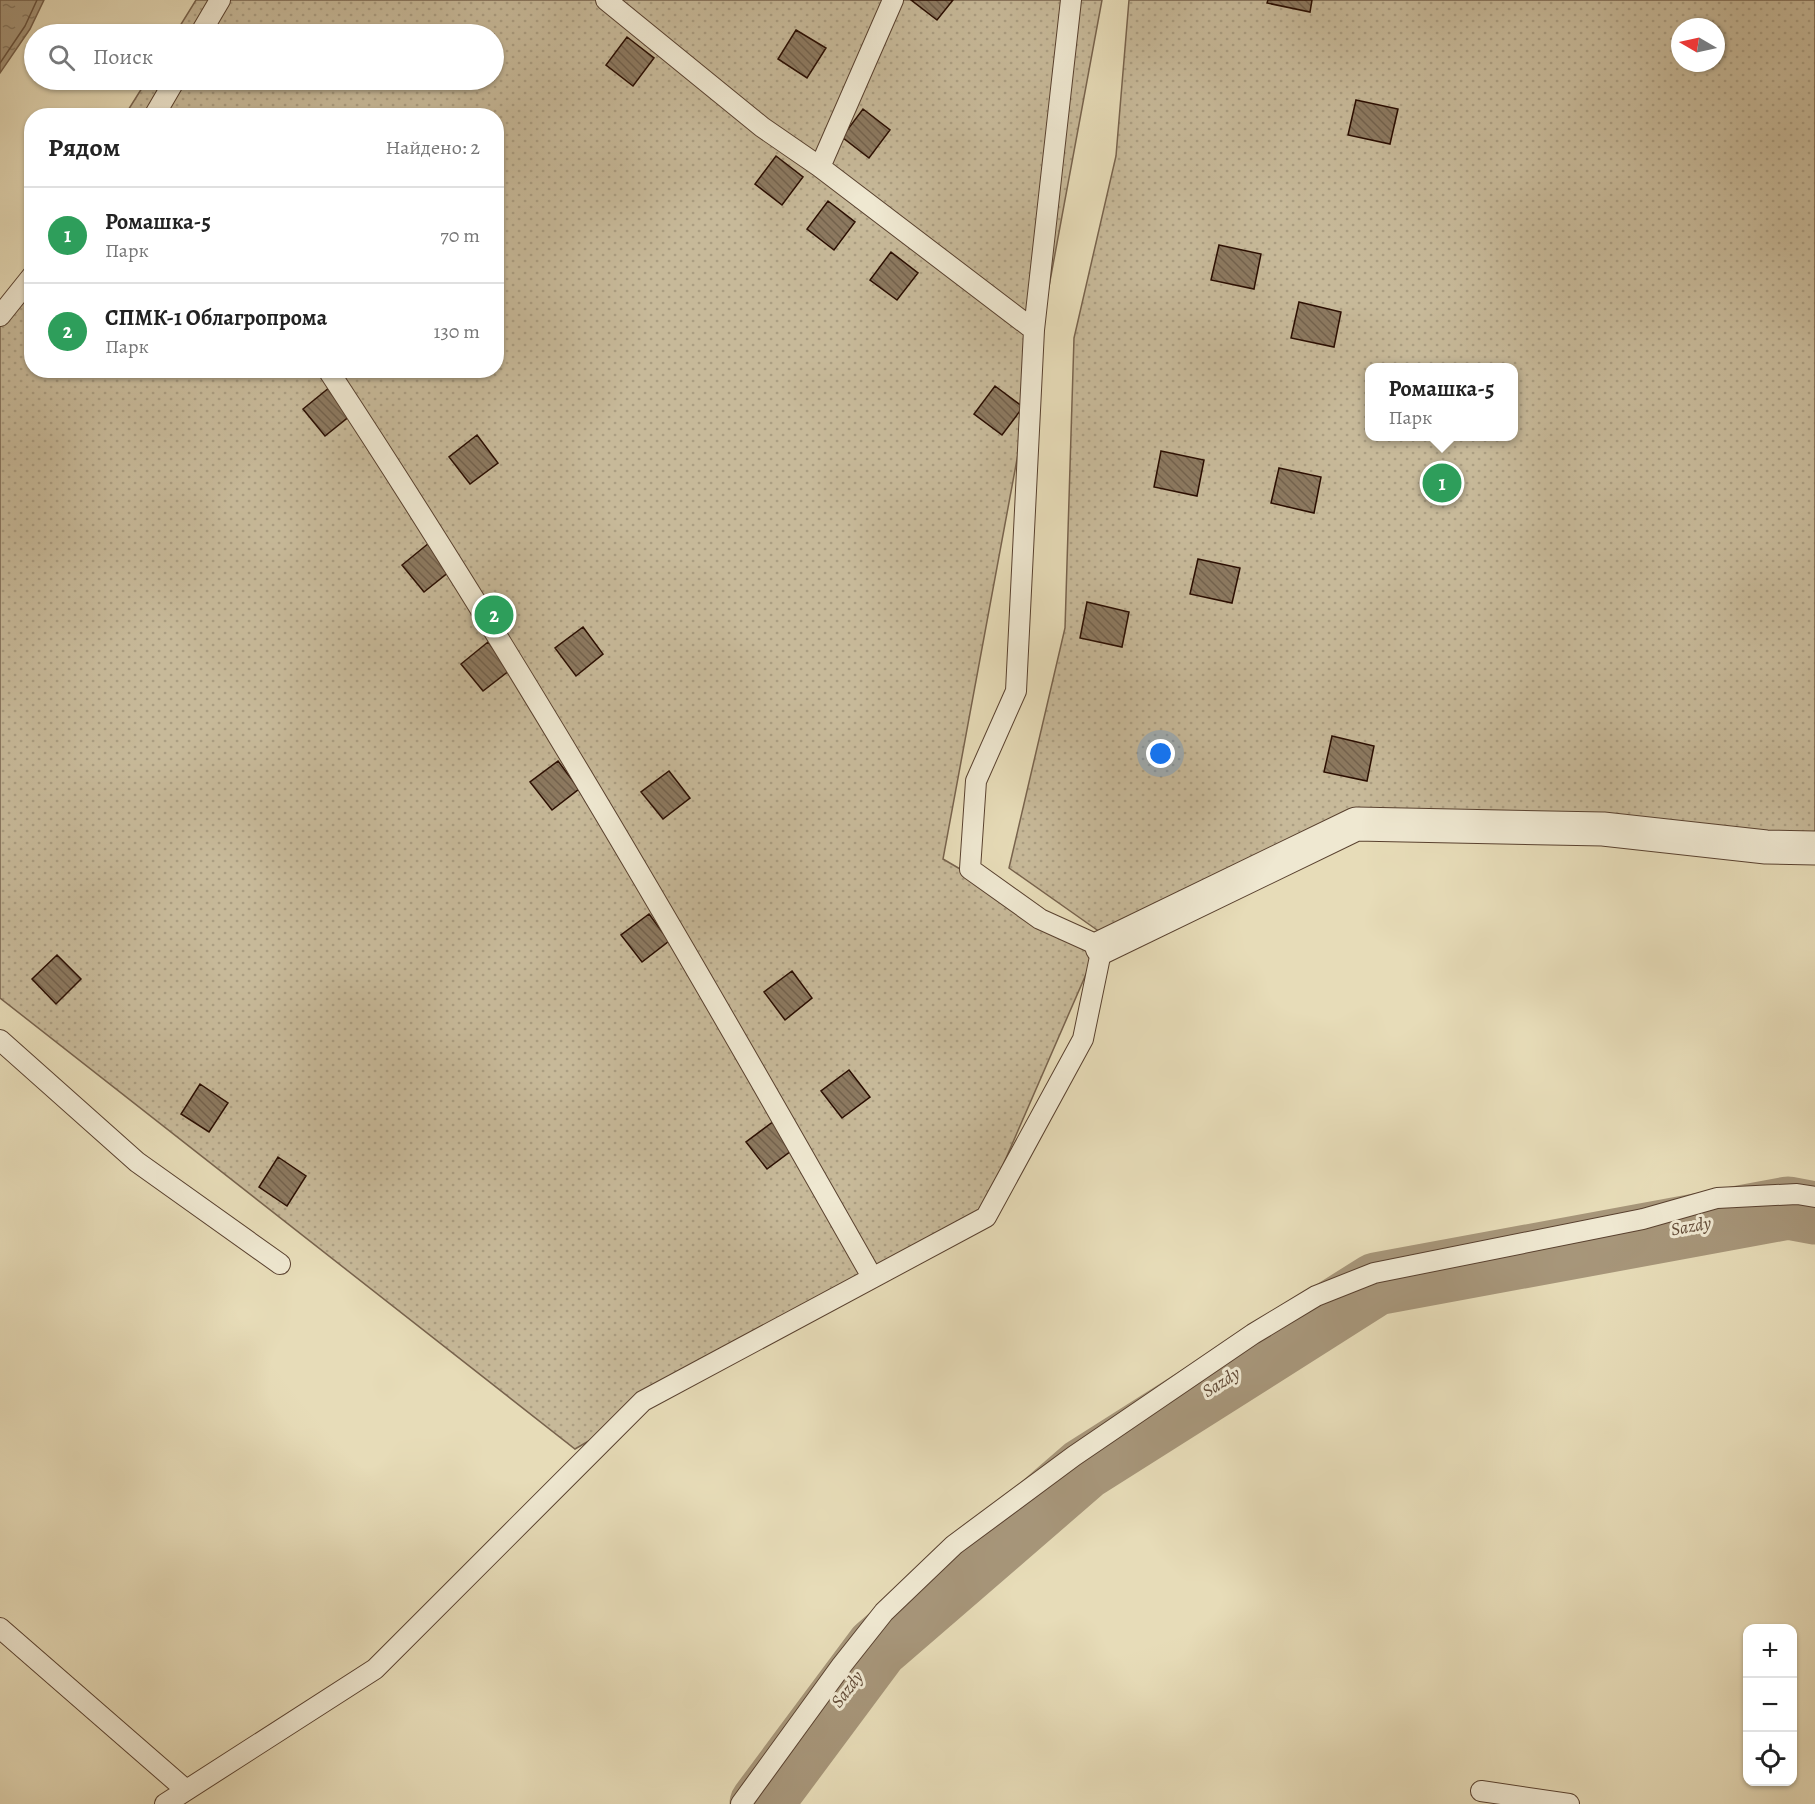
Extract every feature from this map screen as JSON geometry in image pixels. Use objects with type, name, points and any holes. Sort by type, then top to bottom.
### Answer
[{"type":"street","points":[[1102,947],[1356,824],[1604,829],[1766,847],[1815,848]]},
{"type":"lane","points":[[206,24],[220,0]]},
{"type":"lane","points":[[606,0],[762,127],[820,166],[1034,330]]},
{"type":"lane","points":[[820,166],[893,0]]},
{"type":"lane","points":[[165,1804],[375,1670],[643,1401],[986,1216],[1083,1039],[1102,947],[1040,919],[970,869],[976,781],[1016,691],[1034,330],[1071,0]]},
{"type":"lane","points":[[159,108],[169,90]]},
{"type":"lane","points":[[0,316],[24,286]]},
{"type":"lane","points":[[333,378],[505,647],[767,1092],[872,1277]]},
{"type":"lane","points":[[0,1040],[137,1162],[280,1264]]},
{"type":"lane","points":[[741,1804],[842,1665],[885,1612],[954,1545],[1084,1449],[1253,1334],[1316,1296],[1374,1273],[1643,1219],[1717,1198],[1797,1194],[1815,1197]]},
{"type":"lane","points":[[0,1628],[186,1790]]},
{"type":"lane","points":[[1481,1791],[1569,1804]]},
{"type":"shaded area","points":[[196,0],[1102,0],[943,859],[1097,949],[983,1211],[575,1449],[0,998],[0,320],[24,280],[24,378],[504,378],[504,108],[129,108],[141,90],[504,90],[504,24],[181,24]]},
{"type":"shaded area","points":[[1129,0],[1815,0],[1815,843],[1357,816],[1107,937],[1009,868],[1065,628],[1074,338],[1116,156]]},
{"type":"water","points":[[0,0],[44,0],[32,24],[24,24],[24,38],[0,73]]},
{"type":"building","points":[[911,0],[953,0],[937,20]]},
{"type":"building","points":[[1268,0],[1312,0],[1310,12],[1267,3]]},
{"type":"building","points":[[796,30],[826,48],[807,78],[778,59]]},
{"type":"building","points":[[627,37],[654,58],[633,86],[606,65]]},
{"type":"building","points":[[1356,100],[1398,109],[1390,144],[1348,135]]},
{"type":"building","points":[[863,109],[890,130],[869,158],[842,137]]},
{"type":"building","points":[[776,156],[803,177],[782,205],[755,184]]},
{"type":"building","points":[[828,201],[855,222],[834,250],[807,229]]},
{"type":"building","points":[[1219,245],[1261,254],[1254,289],[1211,280]]},
{"type":"building","points":[[891,252],[918,273],[897,300],[870,280]]},
{"type":"building","points":[[1299,302],[1341,312],[1334,347],[1291,338]]},
{"type":"building","points":[[995,386],[1023,407],[1002,435],[974,414]]},
{"type":"building","points":[[330,387],[351,415],[325,436],[303,409]]},
{"type":"building","points":[[477,435],[498,463],[470,484],[449,457]]},
{"type":"building","points":[[1161,451],[1204,460],[1197,496],[1154,487]]},
{"type":"building","points":[[1279,468],[1321,477],[1314,513],[1271,503]]},
{"type":"building","points":[[429,543],[450,571],[424,592],[402,565]]},
{"type":"building","points":[[1198,559],[1240,568],[1232,603],[1190,594]]},
{"type":"building","points":[[1087,602],[1129,612],[1122,647],[1080,638]]},
{"type":"building","points":[[583,627],[603,654],[576,676],[555,648]]},
{"type":"building","points":[[488,642],[510,670],[483,691],[461,664]]},
{"type":"building","points":[[1332,736],[1374,746],[1367,781],[1324,772]]},
{"type":"building","points":[[558,761],[579,789],[552,810],[530,782]]},
{"type":"building","points":[[669,771],[690,798],[663,819],[641,792]]},
{"type":"building","points":[[649,914],[669,941],[642,962],[621,935]]},
{"type":"building","points":[[57,955],[81,979],[56,1004],[32,979]]},
{"type":"building","points":[[792,971],[812,998],[785,1020],[764,992]]},
{"type":"building","points":[[849,1070],[870,1097],[842,1118],[821,1091]]},
{"type":"building","points":[[200,1084],[228,1103],[209,1132],[181,1114]]},
{"type":"building","points":[[774,1121],[795,1148],[767,1169],[746,1142]]},
{"type":"building","points":[[278,1157],[306,1176],[287,1206],[259,1187]]},
{"type":"waterway","name":"Sazdy","points":[[761,1804],[877,1648],[1084,1469],[1376,1284],[1788,1208],[1815,1213]]},
{"type":"place","name":"Ромашка-5","points":[[1442,483]]},
{"type":"place","name":"СПМК-1 Облагропрома","points":[[494,615]]}]
